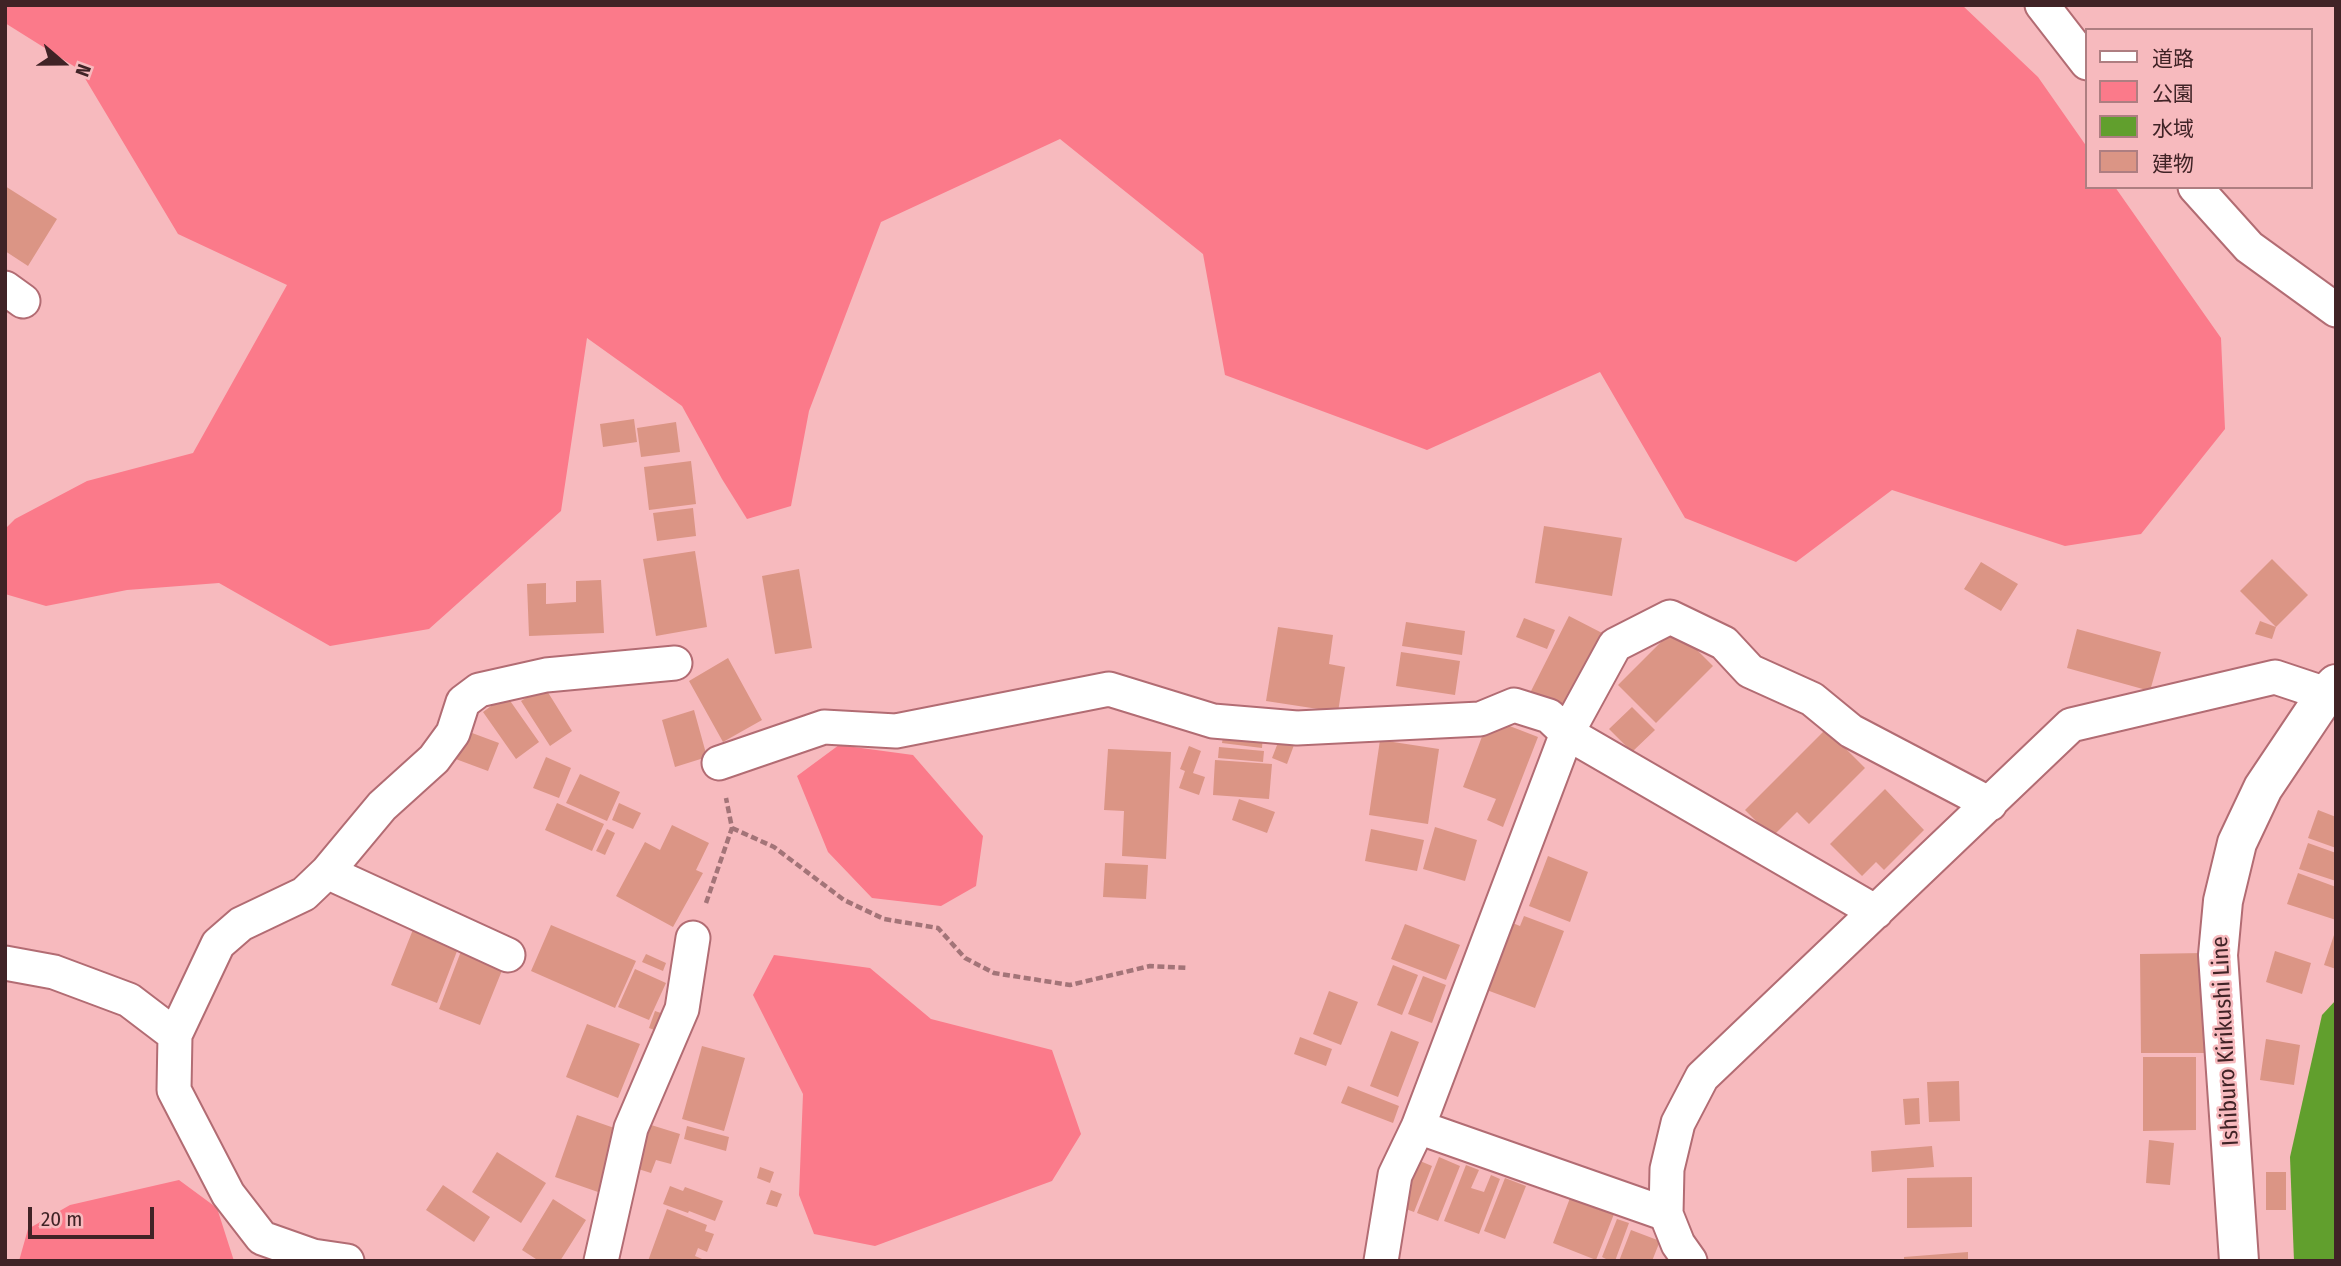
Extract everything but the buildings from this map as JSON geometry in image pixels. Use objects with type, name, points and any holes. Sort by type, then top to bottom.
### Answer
[{"type":"main road","name":"Ishiburo Kirikushi Line","points":[[2239,1261],[2218,955],[2223,901],[2236,843],[2263,788],[2331,689]]},
{"type":"street","points":[[2042,5],[2086,62]]},
{"type":"street","points":[[2197,189],[2249,247],[2336,310]]},
{"type":"street","points":[[1381,1261],[1395,1175],[1418,1127],[1567,733],[1615,645],[1670,617],[1724,643],[1750,671],[1812,699],[1851,731],[1990,804]]},
{"type":"street","points":[[347,1261],[313,1256],[262,1238],[228,1194],[174,1090],[175,1035],[218,944],[241,924],[304,894],[327,872],[382,806],[434,759],[453,733],[463,702],[479,691],[546,675],[675,663]]},
{"type":"street","points":[[1676,1245],[1667,1169],[1678,1123],[1702,1077],[2071,725],[2275,677],[2331,689]]},
{"type":"street","points":[[719,763],[824,727],[896,731],[1110,689],[1213,721],[1297,728],[1480,719],[1514,705],[1549,716],[1567,733],[1876,912]]},
{"type":"street","points":[[327,872],[508,955]]},
{"type":"street","points":[[601,1261],[631,1128],[682,1009],[693,939]]},
{"type":"street","points":[[5,963],[54,972],[129,1000],[175,1035]]},
{"type":"street","points":[[1418,1127],[1676,1245]]},
{"type":"path","points":[[693,939],[732,828],[719,763]]},
{"type":"path","points":[[732,828],[774,847],[844,900],[884,919],[938,928],[965,958],[994,973],[1070,985],[1150,966],[1188,968]]},
{"type":"green space","points":[[5,5],[1962,5],[2038,77],[2086,146],[2086,189],[2116,189],[2221,338],[2225,429],[2141,534],[2065,546],[1892,490],[1796,562],[1685,518],[1600,372],[1427,450],[1225,375],[1203,254],[1060,139],[881,222],[809,411],[791,506],[747,519],[682,406],[587,338],[561,511],[429,629],[330,646],[219,583],[127,590],[46,606],[5,594],[5,529],[15,519],[87,481],[193,453],[287,285],[178,234],[80,70],[5,23]]},
{"type":"green space","points":[[839,745],[913,755],[983,836],[976,886],[941,906],[872,898],[828,852],[797,776]]},
{"type":"green space","points":[[774,955],[870,968],[931,1019],[1052,1050],[1081,1134],[1052,1181],[875,1246],[814,1234],[799,1195],[803,1094],[753,995]]},
{"type":"green space","points":[[179,1180],[217,1208],[234,1261],[19,1261],[28,1229],[70,1205]]},
{"type":"water","points":[[2336,1000],[2336,1261],[2294,1261],[2290,1157],[2322,1015]]}]
